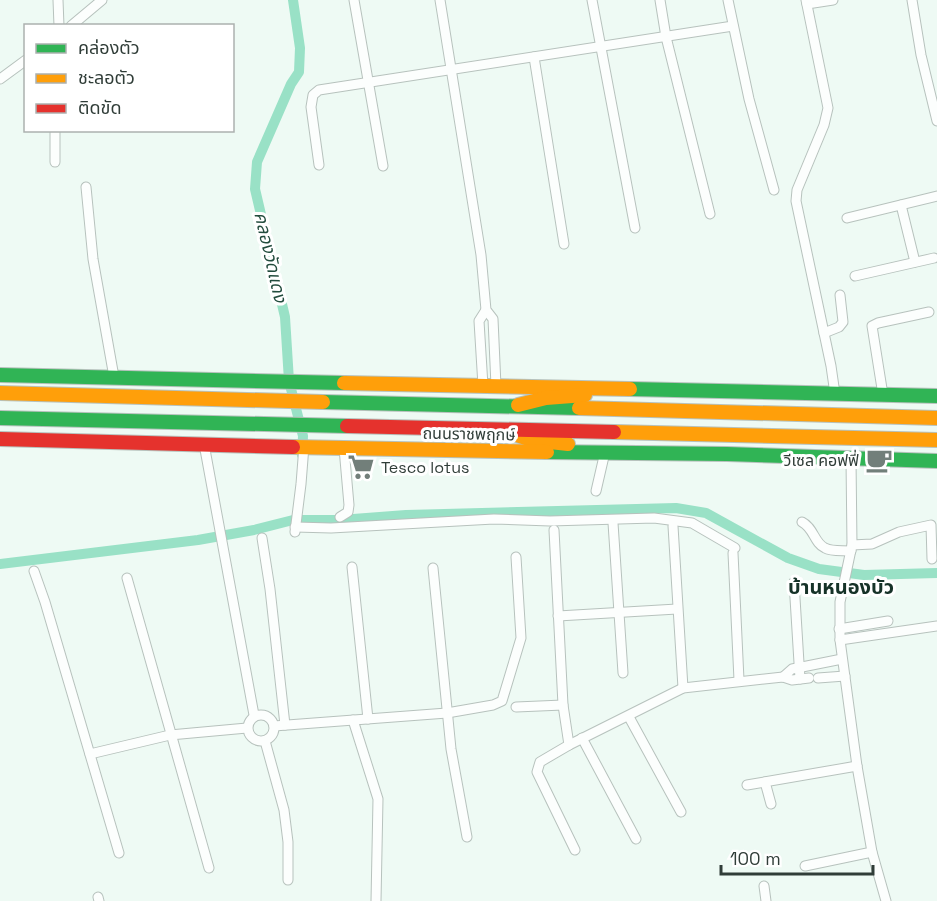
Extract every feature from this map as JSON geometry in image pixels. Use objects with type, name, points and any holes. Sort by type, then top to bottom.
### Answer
[{"type":"main road","points":[[0,375],[937,396]]},
{"type":"main road","points":[[513,406],[546,398],[578,397],[606,389]]},
{"type":"main road","name":"ถนนราชพฤกษ์","points":[[0,393],[937,418]]},
{"type":"main road","name":"ถนนราชพฤกษ์","points":[[0,418],[937,440]]},
{"type":"main road","points":[[505,431],[542,441],[621,452]]},
{"type":"main road","name":"ถนนราชพฤกษ์","points":[[0,439],[937,461]]},
{"type":"street","points":[[58,0],[58,24]]},
{"type":"street","points":[[73,24],[102,0]]},
{"type":"street","points":[[354,0],[383,166]]},
{"type":"street","points":[[440,0],[481,255],[486,310],[493,319],[490,386]]},
{"type":"street","points":[[592,0],[635,228]]},
{"type":"street","points":[[660,0],[666,37],[710,214]]},
{"type":"street","points":[[728,0],[749,99],[774,190]]},
{"type":"street","points":[[833,0],[807,2],[828,108],[824,124],[797,190],[796,201],[835,394]]},
{"type":"street","points":[[912,0],[921,55],[937,121]]},
{"type":"street","points":[[319,165],[311,107],[312,95],[319,90],[733,26]]},
{"type":"street","points":[[534,57],[564,244]]},
{"type":"street","points":[[0,79],[24,61]]},
{"type":"street","points":[[55,132],[55,162]]},
{"type":"street","points":[[86,187],[93,259],[114,377]]},
{"type":"street","points":[[847,218],[937,196]]},
{"type":"street","points":[[901,205],[915,262]]},
{"type":"street","points":[[855,276],[934,258]]},
{"type":"street","points":[[824,333],[839,327],[843,322],[840,295]]},
{"type":"street","points":[[486,310],[479,321],[490,386]]},
{"type":"street","points":[[883,395],[872,326],[929,312]]},
{"type":"street","points":[[204,444],[254,715]]},
{"type":"street","points":[[304,446],[296,524],[331,528],[494,519],[550,521],[654,518],[692,523],[734,551],[739,680]]},
{"type":"street","points":[[340,517],[348,512],[349,506],[344,448]]},
{"type":"street","points":[[596,491],[605,452]]},
{"type":"street","points":[[851,459],[851,548],[842,589],[839,629],[857,766],[872,852],[886,901]]},
{"type":"street","points":[[802,522],[812,529],[818,541],[826,549],[872,544],[899,532],[934,523],[933,559]]},
{"type":"street","points":[[613,523],[622,673]]},
{"type":"street","points":[[673,526],[683,688]]},
{"type":"street","points":[[555,530],[563,705],[569,745]]},
{"type":"street","points":[[262,538],[270,588],[285,725]]},
{"type":"street","points":[[274,726],[447,713],[493,705],[502,701],[521,638],[516,557]]},
{"type":"street","points":[[352,567],[368,719]]},
{"type":"street","points":[[434,568],[447,713],[467,837]]},
{"type":"street","points":[[34,571],[119,853]]},
{"type":"street","points":[[127,578],[209,868]]},
{"type":"street","points":[[794,582],[800,667],[809,678]]},
{"type":"street","points":[[558,616],[677,609]]},
{"type":"street","points":[[839,629],[888,621]]},
{"type":"street","points":[[840,640],[937,626]]},
{"type":"street","points":[[783,677],[792,669],[842,659]]},
{"type":"street","points":[[574,850],[537,772],[540,762],[582,738],[629,717],[683,688],[739,680],[783,677],[792,680],[845,676]]},
{"type":"street","points":[[516,707],[563,705]]},
{"type":"street","points":[[254,715],[267,716],[273,722],[271,737],[264,741],[253,739],[247,728],[254,715]]},
{"type":"street","points":[[629,717],[681,812]]},
{"type":"street","points":[[353,720],[378,799],[376,901]]},
{"type":"street","points":[[90,754],[170,735],[247,728]]},
{"type":"street","points":[[582,738],[636,839]]},
{"type":"street","points":[[264,741],[284,810],[288,842],[288,880]]},
{"type":"street","points":[[747,785],[857,766]]},
{"type":"street","points":[[765,782],[771,804]]},
{"type":"street","points":[[805,866],[872,852]]},
{"type":"street","points":[[764,885],[766,901]]},
{"type":"waterway","name":"คลองวัดแดง","points":[[293,0],[300,48],[299,72],[291,84],[257,162],[255,189],[285,317],[289,381],[303,436],[302,455]]},
{"type":"waterway","points":[[0,564],[198,540],[293,520],[676,508],[706,513],[788,558],[819,569],[864,575],[937,573]]},
{"type":"traffic: fast","points":[[0,375],[344,383]]},
{"type":"traffic: fast","points":[[630,389],[937,396]]},
{"type":"traffic: fast","points":[[323,402],[579,408]]},
{"type":"traffic: fast","points":[[0,418],[347,426]]},
{"type":"traffic: fast","points":[[547,452],[727,454],[937,461]]},
{"type":"traffic: slow","points":[[344,383],[630,389]]},
{"type":"traffic: slow","points":[[0,393],[323,402]]},
{"type":"traffic: slow","points":[[518,405],[546,398],[585,395]]},
{"type":"traffic: slow","points":[[579,408],[937,418]]},
{"type":"traffic: slow","points":[[508,432],[532,440],[568,444]]},
{"type":"traffic: slow","points":[[614,432],[937,440]]},
{"type":"traffic: slow","points":[[293,447],[547,452]]},
{"type":"traffic: jam","points":[[347,426],[614,432]]},
{"type":"traffic: jam","points":[[0,439],[293,447]]},
{"type":"place","name":"วีเซล คอฟฟี่","points":[[879,460]]},
{"type":"place","name":"Tesco lotus","points":[[361,467]]},
{"type":"district","name":"บ้านหนองบัว","points":[[841,587]]}]
